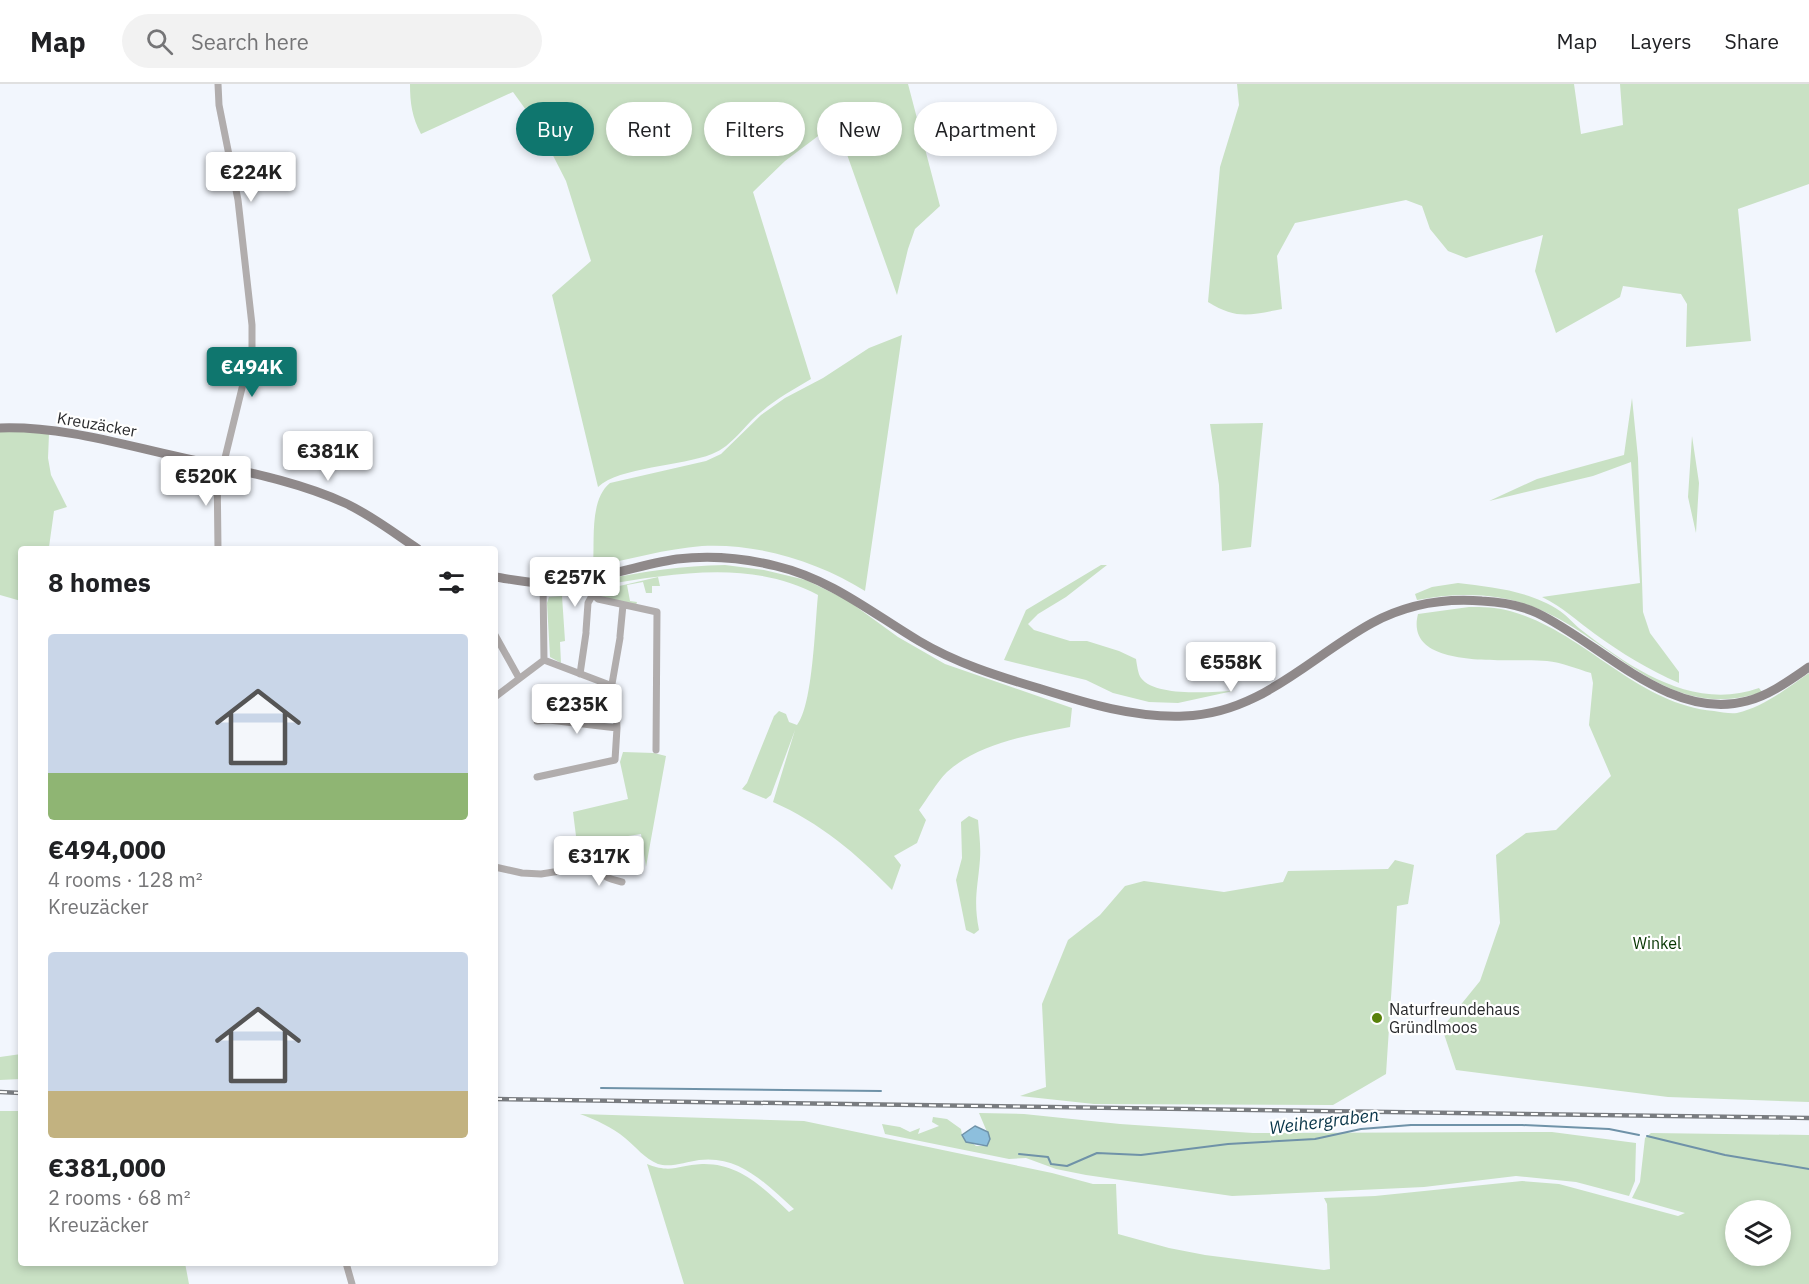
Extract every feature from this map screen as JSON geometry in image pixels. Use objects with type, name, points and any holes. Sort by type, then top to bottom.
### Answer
[{"type":"street","points":[[218,84],[219,105],[245,247],[252,325],[252,347],[220,465],[218,546]]},
{"type":"street","name":"Kreuzäcker","points":[[0,428],[30,428],[71,434],[220,465],[294,484],[345,503],[372,517],[414,546]]},
{"type":"street","points":[[498,577],[558,584],[677,559],[722,557],[772,565],[801,573],[840,590],[921,643],[972,668],[1091,704],[1158,716],[1188,716],[1218,712],[1258,698],[1373,622],[1407,608],[1450,600],[1509,603],[1535,612],[1665,692],[1690,701],[1724,705],[1744,702],[1778,688],[1809,667]]},
{"type":"street","points":[[580,674],[588,603],[593,594],[592,578]]},
{"type":"street","points":[[543,583],[544,660]]},
{"type":"street","points":[[593,594],[606,602],[657,612],[656,750]]},
{"type":"street","points":[[612,684],[623,605]]},
{"type":"street","points":[[498,640],[519,678]]},
{"type":"street","points":[[537,777],[615,760],[617,728],[617,691],[612,684],[544,660]]},
{"type":"street","points":[[498,695],[544,660]]},
{"type":"street","points":[[537,721],[549,720],[617,728]]},
{"type":"street","points":[[498,868],[541,874],[598,865],[608,851]]},
{"type":"street","points":[[598,865],[602,874],[608,879],[622,882]]},
{"type":"street","points":[[347,1266],[352,1284]]},
{"type":"green space","points":[[410,84],[908,84],[914,107],[914,156],[927,156],[940,206],[915,229],[897,295],[848,156],[902,156],[902,102],[817,102],[817,137],[805,146],[805,102],[704,102],[704,156],[792,156],[753,192],[811,379],[767,407],[732,441],[712,454],[620,475],[598,487],[552,295],[591,261],[566,181],[553,156],[594,156],[594,102],[520,102],[513,92],[421,134],[415,122]]},
{"type":"green space","points":[[1237,84],[1574,84],[1581,134],[1623,125],[1620,84],[1809,84],[1809,184],[1738,209],[1751,341],[1686,347],[1687,304],[1681,294],[1623,286],[1620,297],[1556,333],[1535,271],[1543,235],[1466,258],[1448,251],[1430,229],[1422,206],[1406,200],[1295,223],[1277,256],[1282,309],[1236,314],[1208,302],[1220,167],[1239,105]]},
{"type":"green space","points":[[902,335],[865,591],[828,571],[787,556],[723,546],[688,547],[593,567],[596,510],[603,490],[610,483],[706,461],[721,454],[761,415],[785,398],[823,378],[869,348]]},
{"type":"green space","points":[[1632,398],[1638,458],[1643,612],[1650,633],[1679,672],[1679,683],[1625,654],[1542,597],[1640,583],[1631,462],[1593,476],[1489,501],[1537,479],[1624,455]]},
{"type":"green space","points":[[1263,423],[1251,547],[1222,551],[1219,485],[1210,424]]},
{"type":"green space","points":[[22,431],[49,434],[48,458],[51,475],[67,507],[54,511],[49,546],[18,546],[18,600],[0,595],[0,432]]},
{"type":"green space","points":[[1692,436],[1699,483],[1696,533],[1688,497]]},
{"type":"green space","points":[[725,565],[764,570],[806,580],[847,600],[898,637],[945,664],[1072,708],[1070,727],[989,747],[960,762],[947,772],[919,810],[926,820],[917,843],[894,856],[901,865],[892,890],[837,840],[806,819],[773,802],[795,730],[771,795],[766,799],[742,789],[747,783],[774,716],[779,711],[786,714],[789,722],[797,725],[802,715],[810,683],[818,595],[793,584],[739,573],[684,574],[603,585],[603,580],[634,574]]},
{"type":"green space","points":[[1101,565],[1107,565],[1066,597],[1038,614],[1028,624],[1034,630],[1070,641],[1087,641],[1136,659],[1141,678],[1158,688],[1184,692],[1233,691],[1178,703],[1149,702],[1113,693],[1086,680],[1004,660],[1026,610]]},
{"type":"green space","points":[[658,577],[660,586],[652,586],[652,593],[646,593],[643,582],[627,585],[630,601],[637,602],[636,605],[600,596],[598,591]]},
{"type":"green space","points":[[1458,583],[1524,594],[1549,604],[1623,660],[1666,683],[1712,694],[1735,694],[1759,688],[1762,692],[1728,699],[1696,697],[1668,687],[1640,673],[1588,637],[1531,606],[1503,598],[1474,595],[1417,600],[1415,594],[1432,587]]},
{"type":"green space","points":[[562,596],[565,641],[560,642],[561,663],[550,657],[547,603],[549,597]]},
{"type":"green space","name":"Winkel","points":[[1469,607],[1510,611],[1537,621],[1562,634],[1635,682],[1686,706],[1726,713],[1747,710],[1775,696],[1809,673],[1809,1102],[1668,1097],[1456,1070],[1442,1028],[1480,981],[1500,923],[1496,855],[1526,833],[1556,830],[1611,776],[1589,725],[1593,683],[1591,673],[1552,662],[1488,660],[1444,654],[1427,646],[1418,633],[1418,614]]},
{"type":"green space","points":[[623,752],[654,753],[666,756],[646,867],[641,834],[577,844],[573,812],[628,799],[620,762]]},
{"type":"green space","points":[[969,816],[978,820],[980,844],[976,902],[979,930],[974,934],[966,930],[956,880],[962,858],[961,822]]},
{"type":"green space","points":[[1395,860],[1414,865],[1408,904],[1397,906],[1386,1074],[1333,1105],[1094,1104],[1020,1096],[1046,1087],[1042,1004],[1068,940],[1100,915],[1125,886],[1144,881],[1224,892],[1283,882],[1288,871],[1388,869]]},
{"type":"green space","points":[[18,1054],[18,1079],[0,1080],[0,1057]]},
{"type":"green space","points":[[0,1111],[18,1111],[18,1266],[186,1266],[189,1284],[0,1284]]},
{"type":"green space","points":[[979,1113],[1024,1114],[1120,1124],[1253,1133],[1552,1132],[1636,1143],[1635,1181],[1629,1196],[1576,1182],[1516,1176],[1424,1187],[1232,1196],[1086,1175],[1056,1169],[1026,1158],[1009,1159],[885,1134],[882,1124],[900,1127],[910,1132],[920,1128],[918,1134],[939,1126],[932,1122],[933,1117],[947,1119],[961,1129],[962,1135],[976,1146],[987,1146],[990,1139]]},
{"type":"green space","points":[[580,1114],[804,1121],[1052,1173],[1093,1184],[1116,1184],[1118,1234],[1205,1255],[1324,1270],[1330,1269],[1327,1204],[1324,1198],[1375,1196],[1522,1181],[1559,1184],[1678,1216],[1685,1213],[1632,1198],[1640,1182],[1645,1138],[1651,1133],[1809,1135],[1809,1284],[684,1284],[647,1164],[669,1169],[702,1164],[728,1168],[750,1179],[789,1212],[794,1209],[762,1181],[740,1167],[714,1160],[699,1160],[673,1165],[658,1164],[644,1156],[615,1130]]},
{"type":"water","points":[[975,1126],[988,1132],[990,1139],[987,1146],[966,1142],[962,1135]]},
{"type":"waterway","points":[[601,1088],[881,1091]]},
{"type":"waterway","name":"Weihergraben","points":[[1019,1154],[1048,1157],[1051,1164],[1067,1166],[1097,1153],[1141,1155],[1228,1144],[1315,1139],[1361,1129],[1411,1125],[1522,1125],[1609,1129],[1639,1135]]},
{"type":"waterway","name":"Weihergraben","points":[[1647,1136],[1725,1155],[1809,1169]]},
{"type":"railway","points":[[0,1092],[18,1093]]},
{"type":"railway","points":[[498,1099],[1809,1118]]},
{"type":"place","name":"Naturfreundehaus Gründlmoos","points":[[1377,1018]]}]
